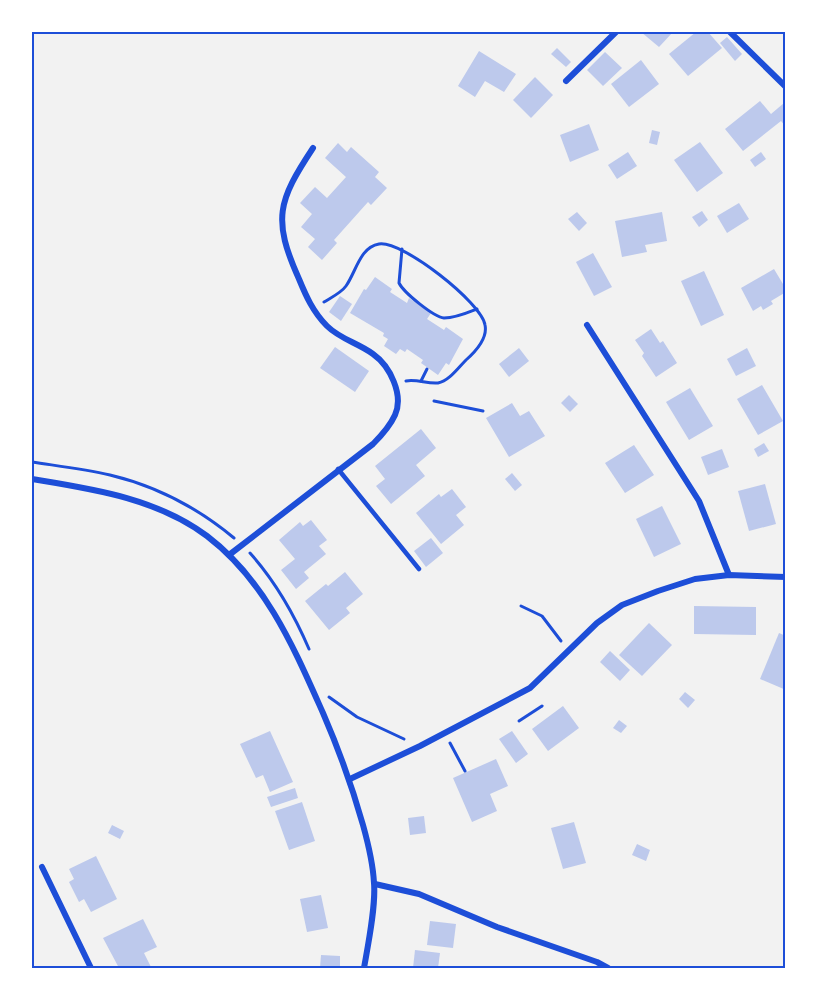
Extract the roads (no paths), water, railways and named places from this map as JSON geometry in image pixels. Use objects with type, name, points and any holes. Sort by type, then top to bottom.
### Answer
[{"type":"street","points":[[566,81],[616,32]]},
{"type":"street","points":[[730,32],[786,87]]},
{"type":"street","points":[[229,555],[373,444],[395,416],[396,390],[390,374],[375,355],[335,333],[322,320],[312,307],[289,256],[280,220],[292,180],[313,148]]},
{"type":"street","points":[[587,325],[699,501],[729,575]]},
{"type":"street","points":[[32,479],[118,494],[174,515],[206,535],[229,555],[275,613],[296,653],[350,779],[369,846],[375,884],[364,969]]},
{"type":"street","points":[[350,779],[420,746],[530,688],[597,622],[622,605],[695,579],[729,575],[786,577]]},
{"type":"street","points":[[42,867],[92,969]]},
{"type":"street","points":[[375,884],[418,894],[497,927],[597,962],[608,969]]},
{"type":"lane","points":[[338,469],[419,569]]}]
